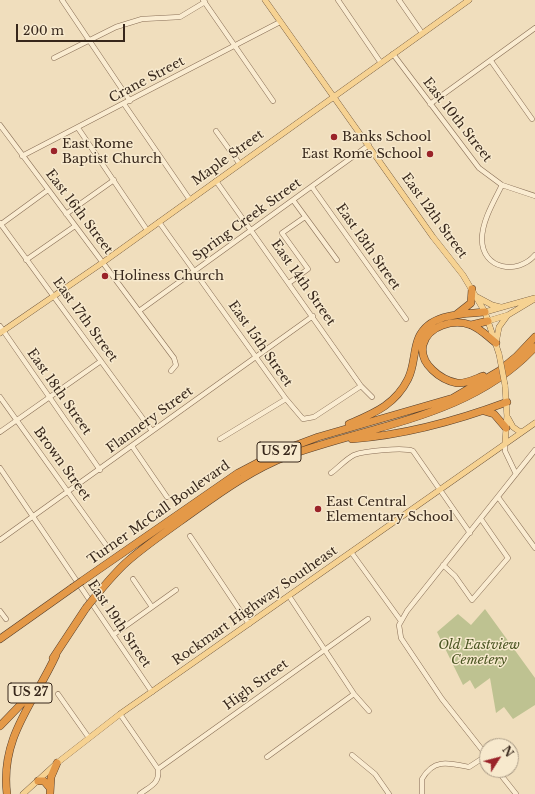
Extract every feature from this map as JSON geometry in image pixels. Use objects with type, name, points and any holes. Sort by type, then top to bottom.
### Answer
[{"type":"highway","points":[[456,315],[471,303],[472,289]]},
{"type":"highway","points":[[318,437],[380,411],[396,395],[408,379],[422,333],[439,319],[456,315],[485,312]]},
{"type":"highway","points":[[471,325],[488,321]]},
{"type":"highway","points":[[496,343],[471,325],[456,322],[442,325],[433,331],[426,339],[423,346],[425,359],[430,367],[438,375],[457,383],[466,383],[499,371]]},
{"type":"highway","name":"Turner McCall Boulevard","points":[[0,639],[221,483],[278,452],[318,437],[453,398],[499,371],[517,356],[535,337]]},
{"type":"highway","name":"Turner McCall Boulevard","points":[[0,726],[28,696],[48,664],[56,655],[94,598],[129,560],[182,520],[244,477],[286,457],[449,406],[491,383],[522,361],[535,347]]},
{"type":"highway","points":[[338,440],[394,436],[484,411],[507,402]]},
{"type":"highway","points":[[484,411],[494,414],[506,428]]},
{"type":"highway","points":[[0,645],[36,614]]},
{"type":"highway","points":[[7,794],[3,776],[3,763],[9,736],[56,655]]},
{"type":"highway","points":[[50,791],[51,777],[57,763]]},
{"type":"highway","points":[[38,781],[44,781],[50,791]]},
{"type":"main road","name":"East 12th Street","points":[[265,0],[332,96],[472,289],[485,312],[496,343],[505,385],[507,402],[505,444]]},
{"type":"main road","name":"Maple Street","points":[[1,330],[102,263],[332,96],[469,0]]},
{"type":"main road","points":[[476,297],[492,305],[503,308]]},
{"type":"main road","points":[[485,312],[535,298]]},
{"type":"main road","points":[[488,321],[508,315],[535,298]]},
{"type":"main road","points":[[496,343],[499,327],[508,315]]},
{"type":"main road","points":[[507,416],[513,427],[520,432],[523,431]]},
{"type":"main road","name":"Rockmart Highway Southeast","points":[[24,794],[57,763],[120,714],[535,423]]},
{"type":"street","points":[[62,0],[130,100]]},
{"type":"street","points":[[338,0],[381,63]]},
{"type":"street","points":[[399,0],[422,33]]},
{"type":"street","points":[[54,58],[90,41],[104,32],[135,20],[180,17],[204,1],[273,101]]},
{"type":"street","name":"Crane Street","points":[[22,156],[280,22]]},
{"type":"street","points":[[430,104],[535,28]]},
{"type":"street","name":"East 10th Street","points":[[393,54],[474,163],[502,184],[535,196]]},
{"type":"street","points":[[491,61],[532,119]]},
{"type":"street","points":[[124,104],[190,200]]},
{"type":"street","name":"East 16th Street","points":[[0,125],[176,361],[176,365],[171,371]]},
{"type":"street","points":[[78,128],[147,230]]},
{"type":"street","points":[[216,131],[239,163]]},
{"type":"street","name":"Spring Creek Street","points":[[138,311],[369,145]]},
{"type":"street","points":[[66,214],[114,180]]},
{"type":"street","name":"East 14th Street","points":[[216,181],[313,316],[361,386],[372,398]]},
{"type":"street","points":[[502,184],[487,219],[482,238],[483,248],[486,255],[497,266],[509,268],[523,265],[535,255]]},
{"type":"street","name":"East 13th Street","points":[[312,187],[406,319]]},
{"type":"street","points":[[0,224],[48,190]]},
{"type":"street","points":[[293,200],[337,260]]},
{"type":"street","points":[[289,283],[308,269],[282,233],[305,217]]},
{"type":"street","name":"East 15th Street","points":[[159,222],[286,400],[303,419],[314,417],[361,386]]},
{"type":"street","name":"East 17th Street","points":[[0,224],[152,431]]},
{"type":"street","points":[[26,260],[75,226]]},
{"type":"street","name":"Flannery Street","points":[[0,540],[257,358],[313,316]]},
{"type":"street","name":"East 18th Street","points":[[1,330],[100,470]]},
{"type":"street","points":[[0,432],[101,361]]},
{"type":"street","name":"Brown Street","points":[[0,397],[106,545]]},
{"type":"street","points":[[220,439],[286,400]]},
{"type":"street","name":"East 12th Street","points":[[505,444],[505,451],[516,474]]},
{"type":"street","points":[[132,446],[167,497]]},
{"type":"street","points":[[331,473],[354,455],[405,449],[415,452],[470,533]]},
{"type":"street","points":[[479,746],[442,699],[404,643],[399,632],[401,621],[443,565],[535,450]]},
{"type":"street","name":"East 19th Street","points":[[0,468],[152,692]]},
{"type":"street","points":[[498,497],[535,548]]},
{"type":"street","points":[[443,565],[454,576],[472,600],[508,558],[481,519]]},
{"type":"street","points":[[190,536],[249,624]]},
{"type":"street","points":[[351,552],[401,621]]},
{"type":"street","points":[[133,579],[152,607]]},
{"type":"street","points":[[113,635],[176,590]]},
{"type":"street","points":[[289,596],[326,649],[354,694],[369,711]]},
{"type":"street","points":[[0,611],[6,619]]},
{"type":"street","name":"High Street","points":[[158,769],[368,619]]},
{"type":"street","points":[[58,694],[89,738]]},
{"type":"street","points":[[266,756],[354,694]]},
{"type":"street","points":[[120,714],[158,769],[159,777],[156,783],[140,794]]},
{"type":"street","points":[[352,755],[375,774],[389,794]]},
{"type":"street","points":[[422,794],[422,779],[433,767],[439,764],[448,763],[469,767],[479,761]]},
{"type":"street","points":[[503,778],[516,794]]},
{"type":"green space","name":"Old Eastview Cemetery","points":[[485,609],[535,678],[535,705],[513,719],[504,707],[496,713],[490,678],[475,689],[470,680],[463,685],[437,632],[458,614],[471,625]]},
{"type":"place","name":"Banks School","points":[[334,137]]},
{"type":"place","name":"East Rome Baptist Church","points":[[54,151]]},
{"type":"place","name":"East Rome School","points":[[430,154]]},
{"type":"place","name":"Holiness Church","points":[[105,276]]},
{"type":"place","name":"East Central Elementary School","points":[[318,509]]}]
